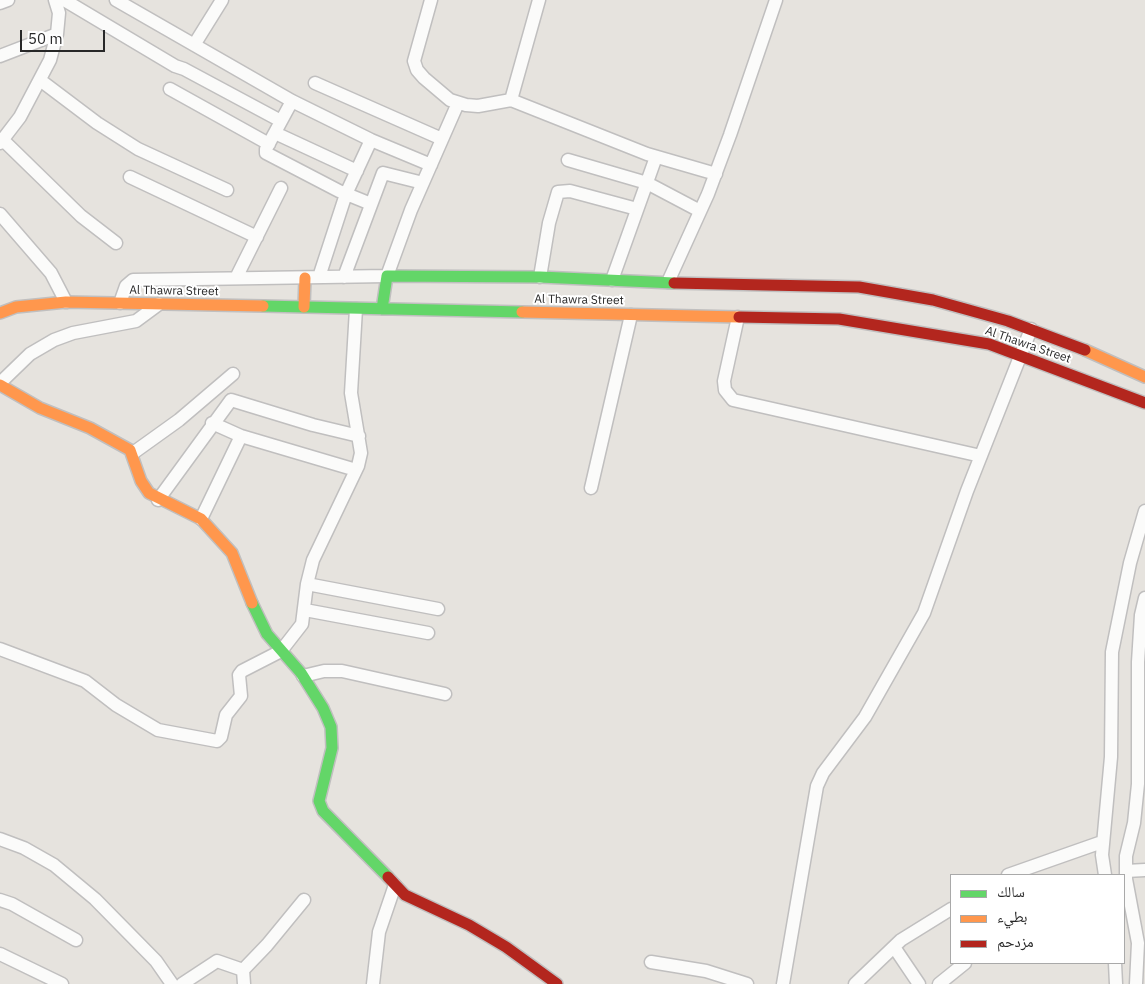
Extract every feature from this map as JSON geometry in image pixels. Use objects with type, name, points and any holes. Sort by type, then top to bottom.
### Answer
[{"type":"street","points":[[0,3],[8,0]]},
{"type":"street","points":[[116,0],[292,101],[371,140],[430,165]]},
{"type":"street","points":[[194,45],[222,0]]},
{"type":"street","points":[[431,0],[414,61],[417,70],[433,87],[458,103],[490,105],[512,100],[656,157],[716,174]]},
{"type":"street","points":[[512,100],[539,0]]},
{"type":"street","points":[[668,282],[716,174],[776,0]]},
{"type":"street","points":[[116,243],[81,216],[1,142],[20,117],[50,60],[58,34],[61,1],[175,66],[281,121]]},
{"type":"street","points":[[0,56],[58,34]]},
{"type":"street","points":[[40,80],[96,123],[138,149],[227,190]]},
{"type":"street","points":[[315,83],[442,139]]},
{"type":"street","points":[[170,89],[272,139],[356,171]]},
{"type":"street","points":[[292,101],[266,152],[268,155],[346,194],[371,204]]},
{"type":"street","points":[[382,309],[387,276],[430,165],[458,103]]},
{"type":"street","points":[[319,278],[346,194],[371,140]]},
{"type":"street","points":[[612,280],[656,157]]},
{"type":"street","points":[[568,160],[647,183],[700,211]]},
{"type":"street","points":[[344,277],[384,172],[423,183]]},
{"type":"street","points":[[130,177],[257,237]]},
{"type":"street","points":[[236,278],[282,188]]},
{"type":"street","points":[[540,277],[549,223],[558,192],[570,190],[637,209]]},
{"type":"street","points":[[0,214],[51,273],[66,302]]},
{"type":"street","points":[[120,303],[126,286],[133,280],[387,276],[540,277],[746,286],[823,285],[859,288],[933,300],[1031,329],[1067,342],[1145,377]]},
{"type":"street","points":[[304,307],[305,278]]},
{"type":"street","name":"Al Thawra Street","points":[[0,313],[16,307],[66,302],[839,319],[989,344],[1145,403]]},
{"type":"street","points":[[158,304],[136,320],[73,333],[54,340],[30,354],[0,384],[40,408],[90,428],[130,450],[133,453],[141,480],[149,494],[158,500],[175,505],[201,519],[219,537],[232,553],[256,614],[267,634],[303,676],[323,708],[331,727],[332,748],[319,801],[323,811],[395,885],[415,901],[469,925],[506,947],[557,984]]},
{"type":"street","points":[[0,649],[85,681],[116,705],[158,730],[217,741],[221,736],[226,715],[240,696],[238,680],[242,670],[281,651],[297,632],[305,610],[307,584],[313,560],[356,470],[361,453],[351,393],[356,308]]},
{"type":"street","points":[[591,488],[631,315]]},
{"type":"street","points":[[738,317],[724,381],[725,390],[734,400],[981,456]]},
{"type":"street","points":[[783,984],[817,786],[823,773],[865,717],[924,613],[981,456],[1031,329]]},
{"type":"street","points":[[133,453],[180,420],[233,374]]},
{"type":"street","points":[[158,500],[230,400],[286,418],[359,436]]},
{"type":"street","points":[[212,423],[241,436],[356,470]]},
{"type":"street","points":[[201,519],[241,436]]},
{"type":"street","points":[[1105,874],[1102,842],[1111,757],[1112,652],[1130,562],[1145,512]]},
{"type":"street","points":[[307,584],[438,609]]},
{"type":"street","points":[[1136,984],[1138,943],[1126,872],[1126,856],[1134,823],[1138,784],[1138,662],[1141,616],[1145,598]]},
{"type":"street","points":[[305,610],[428,633]]},
{"type":"street","points":[[303,676],[324,671],[342,672],[445,694]]},
{"type":"street","points":[[0,839],[24,848],[54,865],[95,899],[156,961],[172,984]]},
{"type":"street","points":[[1011,874],[1102,842]]},
{"type":"street","points":[[1126,872],[1145,870]]},
{"type":"street","points":[[373,984],[379,932],[395,885]]},
{"type":"street","points":[[0,900],[12,904],[76,940]]},
{"type":"street","points":[[242,970],[272,940],[304,900]]},
{"type":"street","points":[[855,984],[902,940],[950,910]]},
{"type":"street","points":[[894,948],[919,984]]},
{"type":"street","points":[[0,954],[62,984]]},
{"type":"street","points":[[182,984],[217,960],[242,970]]},
{"type":"street","points":[[651,962],[706,971],[747,984]]},
{"type":"street","points":[[944,982],[964,964]]},
{"type":"street","points":[[1115,964],[1116,984]]},
{"type":"street","points":[[242,970],[244,984]]},
{"type":"traffic: fast","points":[[382,309],[387,276],[540,277],[674,283]]},
{"type":"traffic: fast","points":[[263,306],[522,312]]},
{"type":"traffic: fast","points":[[252,603],[267,634],[301,673],[323,708],[331,727],[332,748],[319,801],[323,811],[388,877]]},
{"type":"traffic: slow","points":[[304,307],[305,278]]},
{"type":"traffic: slow","points":[[0,313],[16,307],[66,302],[263,306]]},
{"type":"traffic: slow","points":[[522,312],[739,317]]},
{"type":"traffic: slow","points":[[1085,350],[1145,377]]},
{"type":"traffic: slow","points":[[0,385],[40,408],[90,428],[130,450],[141,481],[149,493],[201,519],[232,553],[252,603]]},
{"type":"traffic: jam","points":[[674,283],[859,287],[933,300],[1008,321],[1085,350]]},
{"type":"traffic: jam","points":[[739,317],[839,319],[989,344],[1145,403]]},
{"type":"traffic: jam","points":[[388,877],[405,895],[469,925],[506,947],[557,984]]}]
